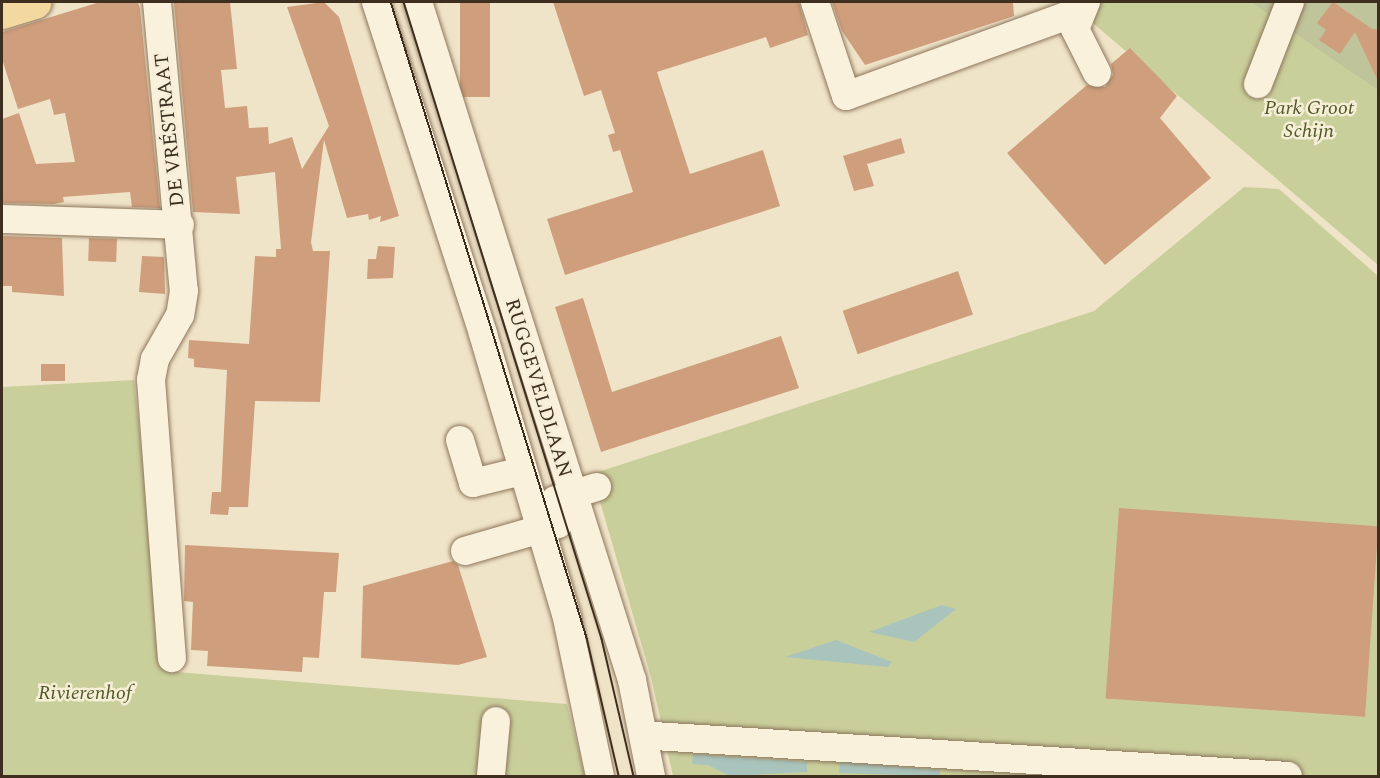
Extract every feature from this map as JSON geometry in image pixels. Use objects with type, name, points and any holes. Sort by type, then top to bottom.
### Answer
[{"type":"main road","points":[[2,12],[34,2]]},
{"type":"street","name":"DE VRÉSTRAAT","points":[[2,219],[180,225],[157,2]]},
{"type":"street","name":"RUGGEVELDLAAN","points":[[376,2],[451,231],[567,618],[600,777]]},
{"type":"street","name":"RUGGEVELDLAAN","points":[[418,2],[582,500],[632,680],[651,777]]},
{"type":"street","points":[[815,2],[846,96],[1083,6]]},
{"type":"street","points":[[1258,84],[1290,2]]},
{"type":"street","points":[[1083,6],[1075,29],[1096,74]]},
{"type":"street","points":[[172,658],[151,380],[155,359],[182,304],[180,225]]},
{"type":"street","points":[[460,440],[473,483],[522,471]]},
{"type":"street","points":[[465,551],[536,518],[582,500]]},
{"type":"street","points":[[491,775],[496,721]]},
{"type":"street","points":[[654,736],[1288,777]]},
{"type":"green space","name":"Park Groot Schijn","points":[[1068,2],[1260,2],[1378,89],[1378,265]]},
{"type":"green space","points":[[1251,2],[1378,2],[1378,90],[1342,66]]},
{"type":"green space","points":[[1244,187],[1279,189],[1378,276],[1378,776],[673,776],[651,677],[592,474],[1094,311]]},
{"type":"green space","name":"Rivierenhof","points":[[134,380],[165,671],[567,704],[585,776],[2,776],[2,387]]},
{"type":"water","points":[[942,605],[956,609],[914,642],[869,632]]},
{"type":"water","points":[[836,640],[892,662],[888,667],[785,657]]},
{"type":"water","points":[[693,754],[807,762],[807,772],[730,776],[708,765],[692,764]]},
{"type":"water","points":[[840,762],[940,770],[940,776],[839,773]]},
{"type":"building","points":[[100,2],[138,2],[160,208],[132,207],[130,192],[63,197],[64,202],[54,204],[2,203],[2,119],[19,113],[36,164],[75,162],[65,113],[54,115],[50,99],[18,109],[2,59],[2,32]]},
{"type":"building","points":[[174,2],[230,2],[237,69],[221,70],[225,108],[247,106],[249,128],[268,127],[269,144],[292,137],[302,169],[329,126],[287,7],[324,2],[339,17],[399,216],[380,222],[381,216],[369,220],[368,214],[347,218],[324,140],[311,242],[313,251],[330,251],[320,402],[255,401],[248,507],[229,507],[228,515],[210,514],[212,492],[221,492],[227,370],[194,367],[194,359],[188,358],[189,340],[249,344],[255,256],[276,257],[276,249],[281,249],[275,172],[236,177],[240,214],[193,212]]},
{"type":"building","points":[[460,2],[490,2],[490,97],[460,97]]},
{"type":"building","points":[[553,2],[799,2],[808,35],[770,48],[766,37],[657,72],[690,174],[763,150],[780,206],[565,275],[547,219],[633,192],[620,150],[613,152],[608,135],[615,133],[601,90],[584,96]]},
{"type":"building","points":[[832,2],[1013,2],[1014,16],[865,65],[842,31]]},
{"type":"building","points":[[1333,2],[1372,29],[1378,29],[1378,81],[1355,32],[1340,54],[1319,40],[1326,30],[1317,23]]},
{"type":"building","points":[[1130,48],[1177,96],[1160,118],[1211,178],[1105,265],[1007,153],[1087,85],[1105,87],[1113,75],[1111,64]]},
{"type":"building","points":[[901,138],[905,153],[867,164],[874,186],[854,191],[843,156]]},
{"type":"building","points":[[2,236],[62,238],[64,296],[12,292],[12,286],[2,286]]},
{"type":"building","points":[[89,238],[117,239],[116,262],[88,261]]},
{"type":"building","points":[[378,246],[395,247],[393,278],[367,279],[368,259],[376,259]]},
{"type":"building","points":[[142,256],[164,257],[165,294],[139,292]]},
{"type":"building","points":[[958,271],[973,314],[858,354],[843,311]]},
{"type":"building","points":[[583,298],[612,392],[781,336],[799,388],[601,452],[555,307]]},
{"type":"building","points":[[41,364],[65,364],[65,381],[41,381]]},
{"type":"building","points":[[1119,508],[1378,526],[1365,717],[1106,699]]},
{"type":"building","points":[[185,545],[339,553],[336,592],[324,592],[319,658],[303,657],[302,672],[207,666],[208,651],[191,650],[193,602],[184,601]]},
{"type":"building","points":[[453,561],[458,565],[487,657],[458,665],[361,658],[363,586]]},
{"type":"tram line","points":[[391,2],[587,638],[619,776]]},
{"type":"tram line","points":[[404,2],[602,639],[634,776]]}]
